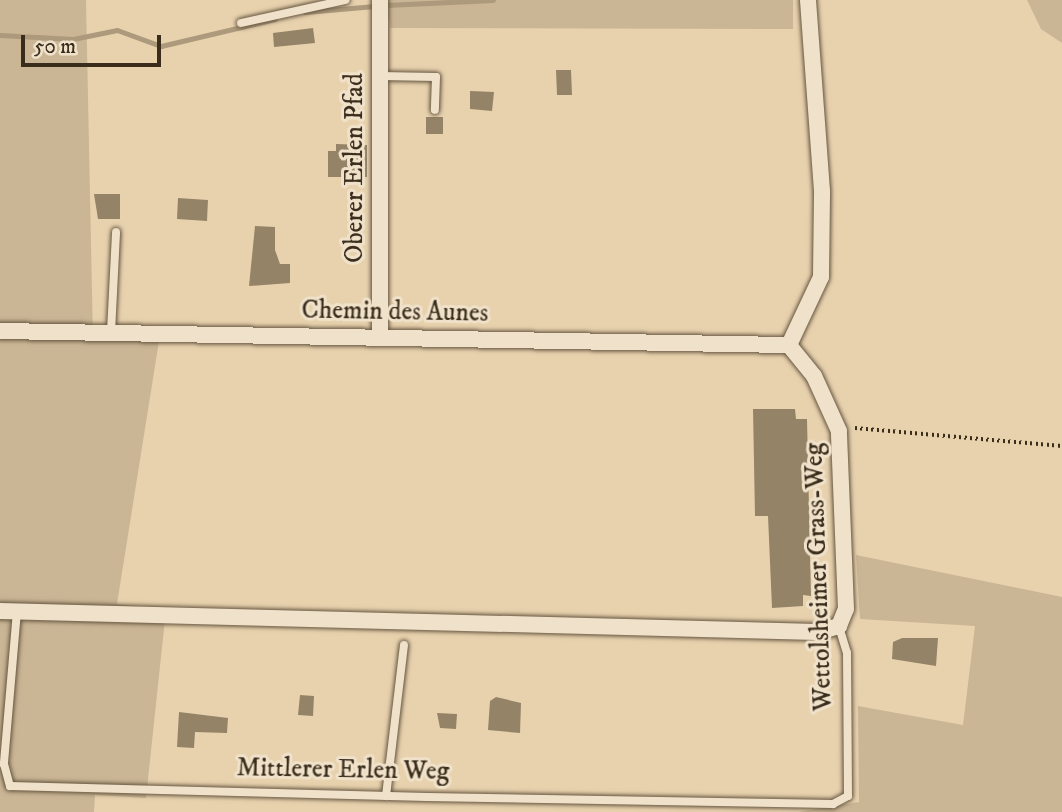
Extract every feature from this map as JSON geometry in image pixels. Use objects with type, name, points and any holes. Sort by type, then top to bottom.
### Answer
[{"type":"street","name":"Oberer Erlen Pfad","points":[[380,0],[380,335]]},
{"type":"street","points":[[789,345],[821,277],[822,191],[808,0]]},
{"type":"street","name":"Chemin des Aunes","points":[[0,331],[380,335],[789,345]]},
{"type":"street","name":"Wettolsheimer Grass-Weg","points":[[789,345],[814,376],[839,431],[846,609],[839,626]]},
{"type":"street","points":[[0,611],[817,632],[839,626]]},
{"type":"lane","points":[[242,23],[346,0]]},
{"type":"lane","points":[[380,76],[436,77],[435,110]]},
{"type":"lane","points":[[111,332],[116,232]]},
{"type":"lane","name":"Mittlerer Erlen Weg","points":[[17,611],[4,764],[10,786],[833,804],[848,796]]},
{"type":"lane","name":"Wettolsheimer Grass-Weg","points":[[839,626],[847,653],[848,796]]},
{"type":"lane","points":[[386,796],[404,645]]},
{"type":"path","points":[[839,431],[1062,446]]},
{"type":"shaded area","points":[[0,0],[86,0],[93,340],[159,341],[117,604],[166,610],[146,798],[95,795],[94,812],[0,812]]},
{"type":"shaded area","points":[[386,0],[793,0],[793,29],[390,28]]},
{"type":"shaded area","points":[[1027,0],[1062,0],[1062,43],[1041,29]]},
{"type":"shaded area","points":[[856,555],[1062,597],[1062,812],[798,812],[859,802],[858,706],[963,725],[975,626],[860,619]]},
{"type":"building","points":[[313,28],[315,43],[274,47],[273,33]]},
{"type":"building","points":[[556,70],[571,70],[572,95],[557,95]]},
{"type":"building","points":[[470,91],[494,92],[492,111],[470,109]]},
{"type":"building","points":[[426,117],[443,117],[443,134],[426,134]]},
{"type":"building","points":[[336,144],[367,145],[367,177],[328,177],[328,151],[336,151]]},
{"type":"building","points":[[94,194],[120,194],[120,219],[98,219]]},
{"type":"building","points":[[178,198],[208,200],[207,221],[177,219]]},
{"type":"building","points":[[255,226],[275,227],[275,250],[280,264],[290,264],[290,283],[249,286]]},
{"type":"building","points":[[753,409],[795,409],[796,419],[807,419],[811,596],[803,595],[803,606],[772,608],[768,516],[755,516]]},
{"type":"building","points":[[902,638],[938,638],[936,666],[892,659],[893,642]]},
{"type":"building","points":[[300,695],[314,696],[313,716],[298,715]]},
{"type":"building","points":[[496,697],[521,703],[520,733],[488,730],[490,701]]},
{"type":"building","points":[[179,712],[228,718],[227,733],[195,732],[194,748],[177,747]]},
{"type":"building","points":[[437,713],[457,714],[456,729],[440,728]]},
{"type":"waterway","points":[[386,5],[493,0]]},
{"type":"waterway","points":[[305,12],[375,6]]},
{"type":"waterway","points":[[0,35],[73,39],[117,30],[161,46],[275,19]]}]
